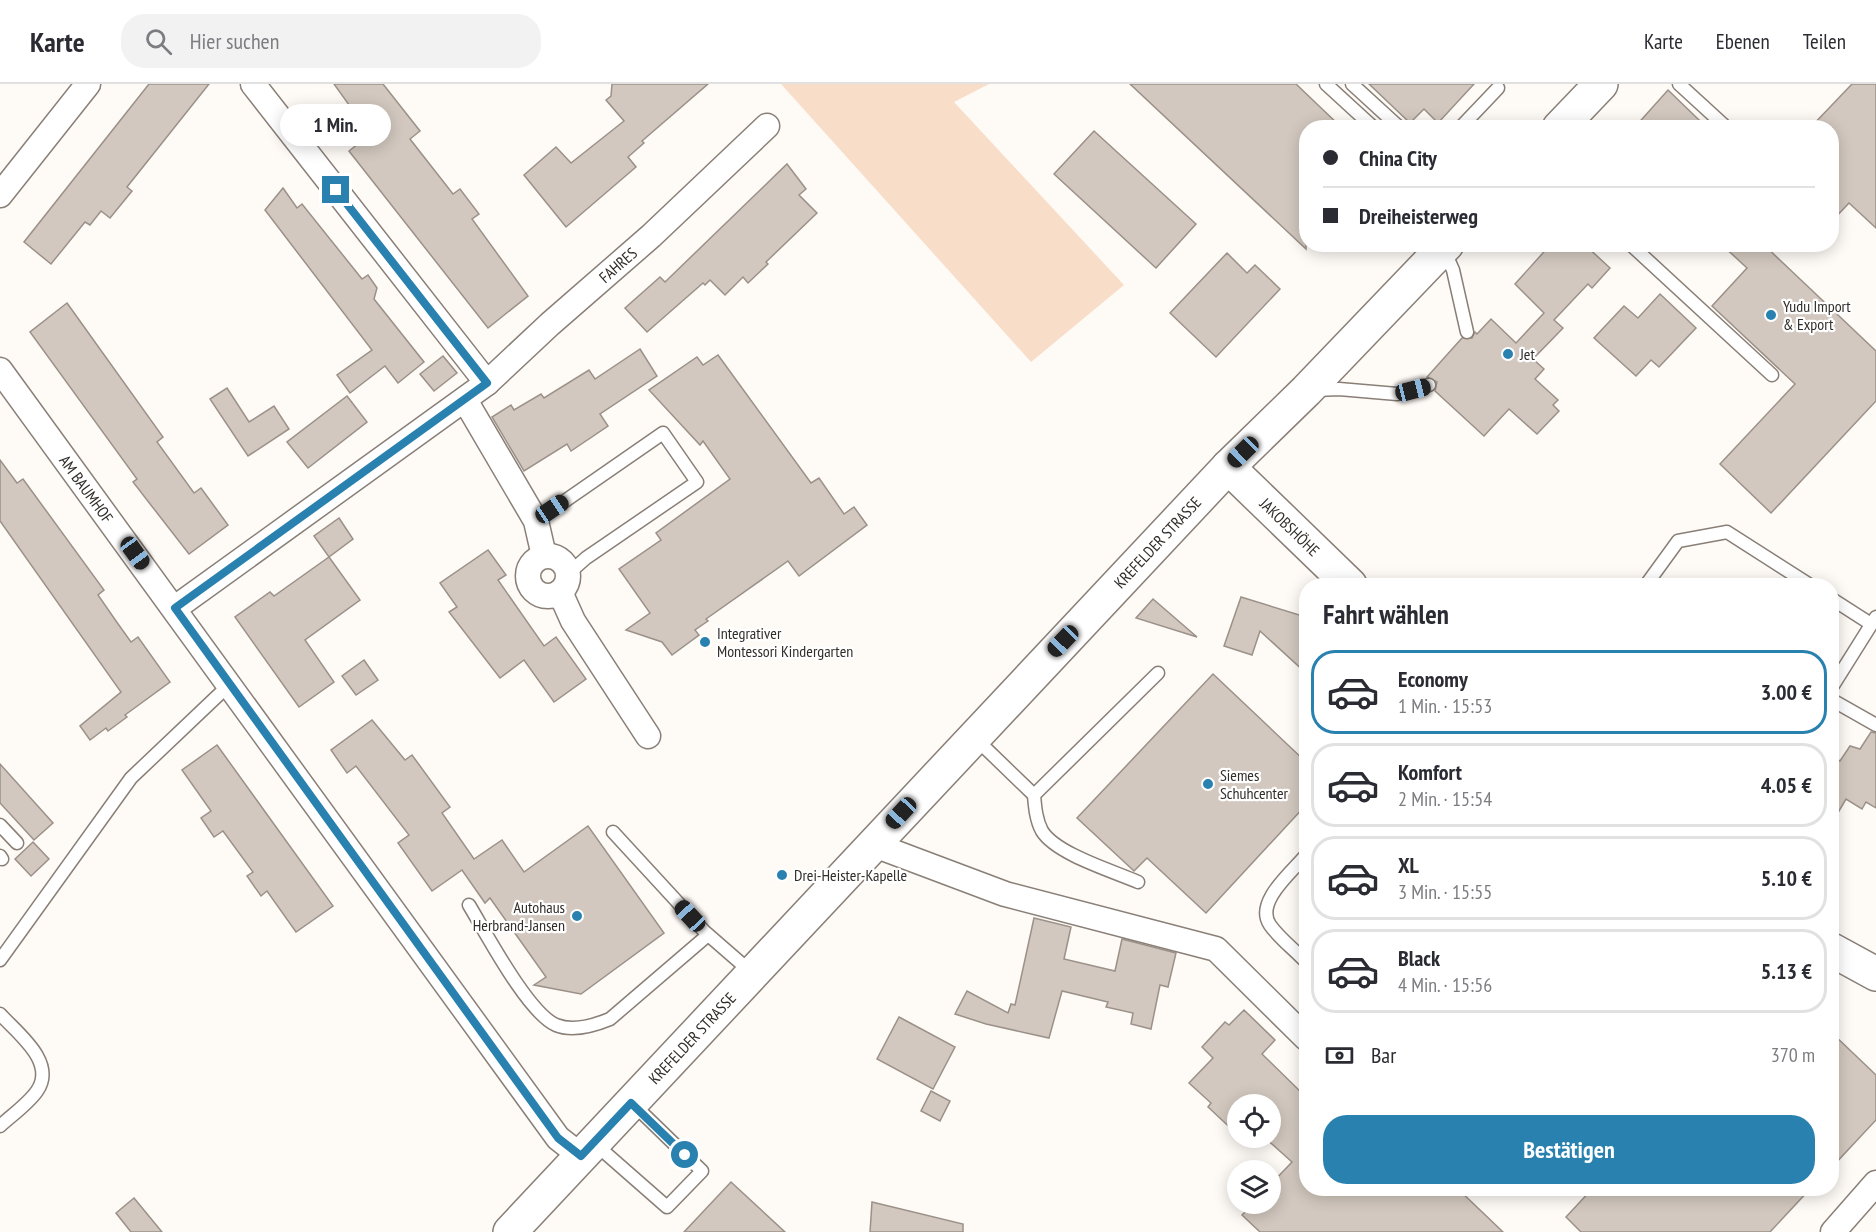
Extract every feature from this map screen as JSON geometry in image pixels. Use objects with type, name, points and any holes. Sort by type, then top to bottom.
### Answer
[{"type":"main road","points":[[1567,120],[1601,84]]},
{"type":"main road","name":"KREFELDER STRASSE","points":[[510,1232],[1228,467],[1306,391],[1439,252]]},
{"type":"main road","name":"JAKOBSHÖHE","points":[[1228,467],[1343,578]]},
{"type":"main road","points":[[1839,954],[1876,974]]},
{"type":"street","points":[[0,195],[88,84]]},
{"type":"street","points":[[253,84],[487,383]]},
{"type":"street","name":"FAHRES","points":[[175,608],[324,498],[487,383],[550,324],[651,236],[767,126]]},
{"type":"street","name":"AM BAUMHOF","points":[[0,370],[558,1138],[587,1149]]},
{"type":"street","points":[[465,399],[536,521],[544,556]]},
{"type":"street","points":[[564,583],[548,597],[531,587],[527,575],[529,568],[533,562],[544,556],[563,562],[564,583],[573,621],[648,736]]},
{"type":"street","points":[[872,844],[1005,894],[1216,949],[1299,1031]]},
{"type":"street","points":[[1833,1232],[1876,1183]]},
{"type":"lane","points":[[1326,84],[1365,120]]},
{"type":"lane","points":[[1352,84],[1391,120]]},
{"type":"lane","points":[[1679,84],[1718,120]]},
{"type":"lane","points":[[1468,120],[1498,88]]},
{"type":"lane","points":[[1447,252],[1454,270],[1467,332]]},
{"type":"lane","points":[[1639,252],[1772,375]]},
{"type":"lane","points":[[1306,391],[1339,389],[1397,394],[1429,386]]},
{"type":"lane","points":[[536,521],[663,433],[697,482],[586,558],[564,583]]},
{"type":"lane","points":[[1651,578],[1678,541],[1727,532],[1799,578]]},
{"type":"lane","points":[[1839,602],[1874,620],[1839,676]]},
{"type":"lane","points":[[1034,795],[1158,674]]},
{"type":"lane","points":[[0,960],[132,778],[230,684]]},
{"type":"lane","points":[[1839,704],[1876,725]]},
{"type":"lane","points":[[974,736],[1034,795],[1036,814],[1042,832],[1058,847],[1137,882]]},
{"type":"lane","points":[[0,825],[16,843]]},
{"type":"lane","points":[[613,832],[708,935],[752,973]]},
{"type":"lane","points":[[1299,863],[1269,898],[1265,913],[1269,924],[1299,955]]},
{"type":"lane","points":[[469,905],[536,1010],[557,1026],[567,1028],[594,1025],[610,1019],[708,935]]},
{"type":"lane","points":[[0,1014],[40,1058],[42,1079],[37,1090],[0,1126]]},
{"type":"lane","points":[[587,1149],[667,1207],[702,1171],[631,1103]]},
{"type":"shaded area","points":[[781,84],[989,84],[954,102],[1124,285],[1031,362]]},
{"type":"building","points":[[149,84],[209,84],[127,187],[132,191],[110,218],[101,211],[90,225],[85,222],[51,264],[24,242]]},
{"type":"building","points":[[334,84],[383,84],[420,131],[410,139],[453,194],[460,189],[479,214],[472,219],[528,296],[488,328],[349,151],[370,134]]},
{"type":"building","points":[[612,84],[708,84],[642,141],[644,143],[628,157],[636,167],[566,227],[524,175],[556,147],[571,163],[624,121],[606,100],[611,96]]},
{"type":"building","points":[[1130,84],[1296,84],[1334,120],[1299,120],[1299,242]]},
{"type":"building","points":[[1369,84],[1474,84],[1441,120],[1435,120],[1424,109],[1413,120],[1407,120]]},
{"type":"building","points":[[1852,84],[1876,84],[1876,228],[1849,203],[1839,214],[1839,120],[1818,120]]},
{"type":"building","points":[[1668,90],[1699,120],[1641,120]]},
{"type":"building","points":[[1094,131],[1196,224],[1156,268],[1054,174]]},
{"type":"building","points":[[787,164],[806,189],[799,195],[817,213],[766,262],[768,264],[748,283],[743,277],[725,295],[710,280],[705,285],[703,283],[647,332],[625,308],[660,277],[665,282]]},
{"type":"building","points":[[283,188],[297,208],[302,204],[362,279],[368,275],[377,288],[374,299],[424,362],[398,383],[385,366],[350,393],[337,375],[372,350],[265,210]]},
{"type":"building","points":[[1544,252],[1593,252],[1610,268],[1592,288],[1588,284],[1554,320],[1563,328],[1533,359],[1544,369],[1535,379],[1558,400],[1553,405],[1559,411],[1537,434],[1509,409],[1484,436],[1435,391],[1437,382],[1427,377],[1462,338],[1472,338],[1475,332],[1477,334],[1491,319],[1516,343],[1544,313],[1515,284]]},
{"type":"building","points":[[1730,252],[1771,252],[1876,351],[1876,401],[1771,513],[1720,464],[1795,384],[1712,306],[1747,268]]},
{"type":"building","points":[[1227,253],[1247,273],[1255,265],[1280,289],[1216,357],[1170,313]]},
{"type":"building","points":[[1660,294],[1696,328],[1659,367],[1651,360],[1636,376],[1594,338],[1624,306],[1638,318]]},
{"type":"building","points":[[67,303],[163,437],[157,442],[194,493],[201,488],[228,525],[189,554],[133,482],[137,479],[30,332]]},
{"type":"building","points":[[640,349],[657,376],[600,414],[608,426],[571,451],[567,444],[524,471],[492,417],[511,405],[514,410],[541,394],[544,398],[589,370],[595,379]]},
{"type":"building","points":[[718,355],[811,483],[819,478],[844,514],[854,507],[867,525],[799,576],[788,561],[706,619],[708,621],[695,630],[699,635],[672,655],[662,642],[626,630],[650,613],[619,569],[661,540],[656,533],[730,479],[703,441],[700,445],[649,390],[697,357],[703,365]]},
{"type":"building","points":[[443,356],[457,373],[434,391],[420,374]]},
{"type":"building","points":[[227,388],[249,422],[274,406],[289,429],[248,456],[210,399]]},
{"type":"building","points":[[347,396],[367,422],[308,468],[287,442]]},
{"type":"building","points":[[0,460],[17,483],[23,479],[104,590],[98,595],[131,642],[138,637],[170,682],[125,715],[127,717],[108,731],[106,728],[90,740],[80,726],[121,692],[0,521]]},
{"type":"building","points":[[339,518],[353,539],[329,557],[314,536]]},
{"type":"building","points":[[488,550],[506,575],[498,580],[544,646],[556,637],[586,679],[554,702],[524,660],[500,678],[449,612],[457,607],[440,583]]},
{"type":"building","points":[[329,557],[360,600],[305,640],[334,682],[299,707],[235,617],[270,592],[274,596]]},
{"type":"building","points":[[1241,597],[1299,615],[1299,667],[1260,631],[1252,655],[1224,646]]},
{"type":"building","points":[[1153,599],[1197,637],[1136,618]]},
{"type":"building","points":[[364,660],[378,680],[356,695],[342,676]]},
{"type":"building","name":"Siemes Schuhcenter","points":[[1213,674],[1299,755],[1299,813],[1206,913],[1147,858],[1134,871],[1077,818]]},
{"type":"building","points":[[372,720],[405,760],[412,755],[450,807],[442,813],[474,859],[502,840],[524,872],[588,826],[664,933],[581,994],[534,985],[546,977],[490,898],[485,903],[462,870],[432,891],[398,843],[409,835],[356,766],[347,773],[331,750]]},
{"type":"building","points":[[1871,732],[1876,733],[1876,808],[1866,802],[1862,809],[1846,799],[1839,811],[1839,760],[1850,746],[1860,749]]},
{"type":"building","points":[[217,745],[333,906],[296,932],[267,891],[261,896],[247,876],[253,872],[223,831],[214,837],[201,818],[211,811],[182,770]]},
{"type":"building","points":[[0,764],[53,823],[34,840],[0,803]]},
{"type":"building","points":[[33,842],[49,859],[31,876],[15,859]]},
{"type":"building","points":[[1034,918],[1071,927],[1064,959],[1115,971],[1122,939],[1176,953],[1168,987],[1160,985],[1151,1029],[1131,1024],[1133,1013],[1106,1007],[1108,1002],[1062,991],[1049,1038],[986,1024],[955,1014],[967,991],[1008,1013],[1011,1004],[1015,1005]]},
{"type":"building","points":[[1244,1010],[1275,1040],[1262,1054],[1299,1090],[1299,1196],[1465,1196],[1503,1232],[1260,1232],[1242,1215],[1281,1214],[1281,1174],[1292,1162],[1276,1148],[1281,1148],[1281,1094],[1227,1094],[1227,1125],[1208,1107],[1211,1103],[1189,1083],[1213,1058],[1202,1047],[1225,1022],[1229,1025]]},
{"type":"building","points":[[899,1017],[955,1047],[933,1089],[877,1059]]},
{"type":"building","points":[[1839,1040],[1876,1075],[1876,1120],[1839,1160]]},
{"type":"building","points":[[931,1091],[950,1101],[940,1121],[921,1111]]},
{"type":"building","points":[[731,1182],[785,1232],[684,1232]]},
{"type":"building","points":[[1586,1196],[1804,1196],[1770,1232],[1581,1232],[1566,1217]]},
{"type":"building","points":[[134,1198],[162,1232],[131,1232],[116,1213]]},
{"type":"building","points":[[872,1202],[963,1224],[963,1232],[870,1232]]},
{"type":"place","name":"Yudu Import & Export","points":[[1771,315]]},
{"type":"place","name":"Jet","points":[[1508,354]]},
{"type":"place","name":"Integrativer Montessori Kindergarten","points":[[705,642]]},
{"type":"place","name":"Siemes Schuhcenter","points":[[1208,784]]},
{"type":"place","name":"Drei-Heister-Kapelle","points":[[782,875]]},
{"type":"place","name":"Autohaus Herbrand-Jansen","points":[[577,916]]},
{"type":"route","points":[[336,190],[487,383],[324,498],[175,608],[558,1138],[581,1156],[631,1103],[685,1155]]}]
